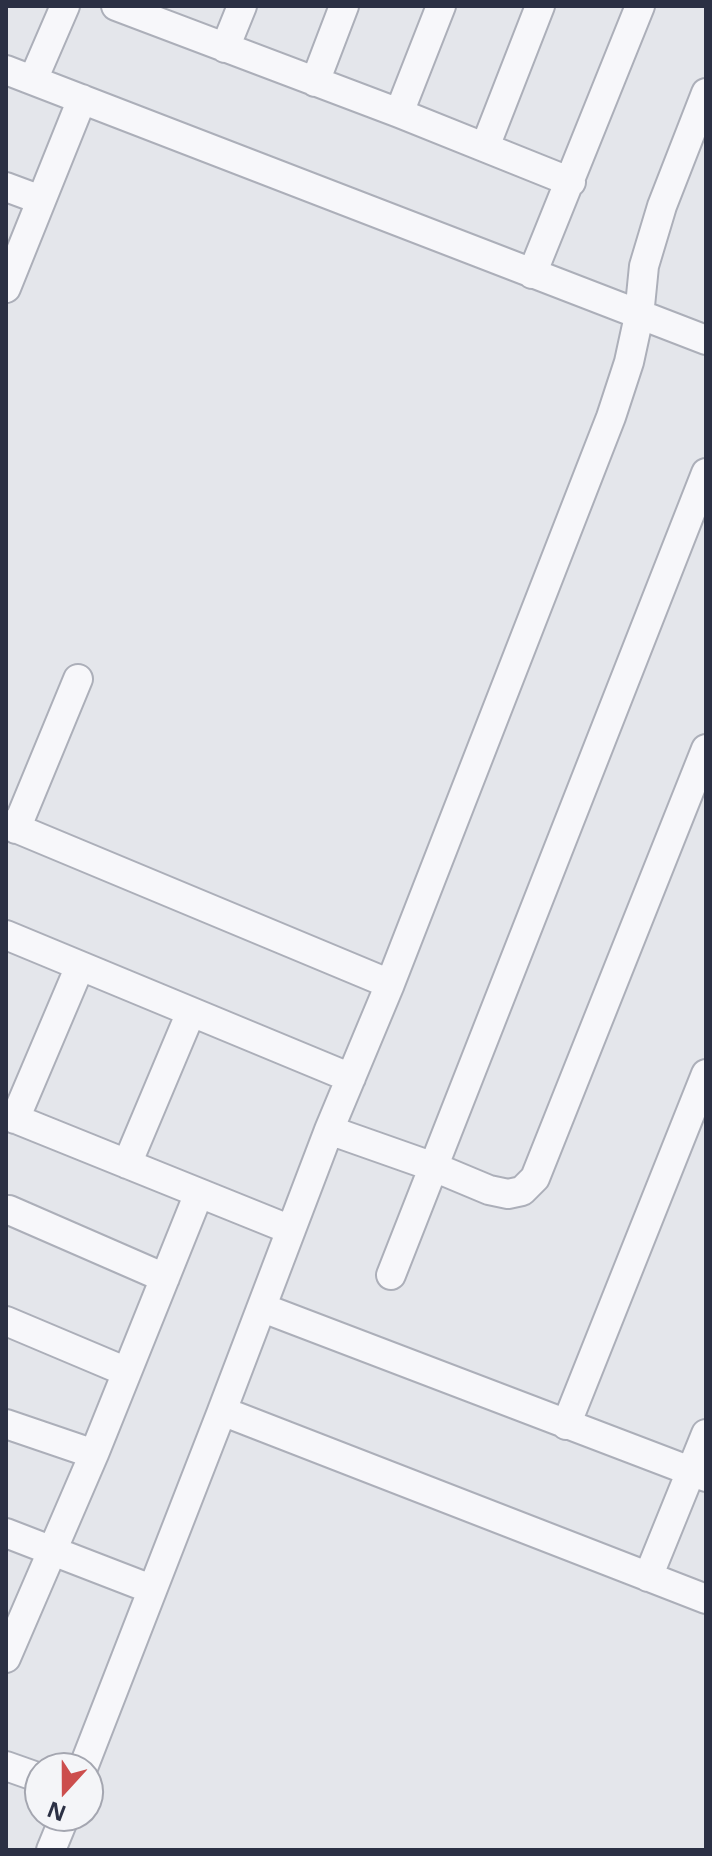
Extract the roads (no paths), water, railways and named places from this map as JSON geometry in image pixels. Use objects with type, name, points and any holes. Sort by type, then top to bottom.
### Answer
[{"type":"street","points":[[33,80],[65,6]]},
{"type":"street","points":[[116,6],[149,12],[225,48],[571,182]]},
{"type":"street","points":[[225,48],[242,6]]},
{"type":"street","points":[[315,82],[344,6]]},
{"type":"street","points":[[399,113],[441,6]]},
{"type":"street","points":[[485,147],[540,6]]},
{"type":"street","points":[[532,274],[640,6]]},
{"type":"street","points":[[6,70],[706,340]]},
{"type":"street","points":[[89,1752],[263,1308],[329,1130],[390,984],[611,417],[629,362],[639,316],[644,266],[657,221],[706,93]]},
{"type":"street","points":[[6,288],[82,99]]},
{"type":"street","points":[[6,187],[41,200]]},
{"type":"street","points":[[391,1275],[706,473]]},
{"type":"street","points":[[78,679],[11,827],[390,984]]},
{"type":"street","points":[[329,1130],[489,1190],[508,1194],[522,1191],[535,1178],[706,749]]},
{"type":"street","points":[[6,935],[351,1078]]},
{"type":"street","points":[[80,966],[10,1117],[291,1230]]},
{"type":"street","points":[[127,1164],[191,1012]]},
{"type":"street","points":[[566,1425],[706,1074]]},
{"type":"street","points":[[6,1658],[94,1454],[199,1193]]},
{"type":"street","points":[[9,1210],[165,1278]]},
{"type":"street","points":[[263,1308],[699,1474]]},
{"type":"street","points":[[6,1321],[127,1372]]},
{"type":"street","points":[[222,1411],[706,1599]]},
{"type":"street","points":[[6,1424],[94,1454]]},
{"type":"street","points":[[648,1577],[699,1474],[706,1434]]},
{"type":"street","points":[[6,1533],[151,1589]]}]
